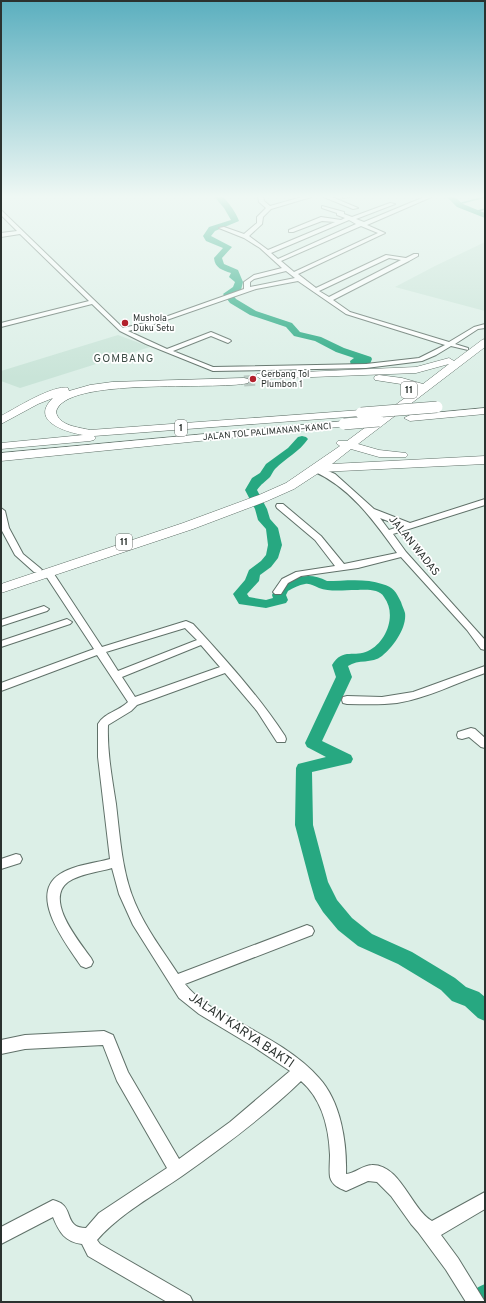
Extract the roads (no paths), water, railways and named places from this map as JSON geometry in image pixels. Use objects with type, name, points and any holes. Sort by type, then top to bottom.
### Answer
[{"type":"highway","name":"11","points":[[341,445],[373,425],[449,362],[485,335]]},
{"type":"highway","name":"11","points":[[1,583],[188,526],[261,496],[290,486],[397,398],[422,385],[485,342]]},
{"type":"highway","points":[[422,385],[377,378],[261,378],[416,370],[449,362]]},
{"type":"highway","points":[[360,373],[387,375],[422,385]]},
{"type":"highway","points":[[377,378],[388,381],[397,386],[397,398]]},
{"type":"highway","points":[[1,422],[42,398],[79,387],[123,383],[244,379],[90,388],[62,397],[53,404],[50,413],[60,425],[77,431],[90,433],[208,425]]},
{"type":"highway","name":"JALAN TOL PALIMANAN–KANCI","points":[[1,446],[208,425],[485,402]]},
{"type":"highway","name":"JALAN TOL PALIMANAN–KANCI","points":[[1,457],[485,411]]},
{"type":"highway","points":[[373,425],[368,437],[369,443],[375,449],[387,454]]},
{"type":"highway","points":[[341,445],[387,454],[426,456],[485,453]]},
{"type":"highway","points":[[341,445],[379,458],[422,462]]},
{"type":"highway","points":[[313,468],[332,472],[422,462],[485,460]]},
{"type":"highway","name":"11","points":[[1,589],[43,571]]},
{"type":"street","points":[[46,256],[122,330],[138,339],[210,368],[366,366],[420,360],[427,358],[476,328],[485,326]]},
{"type":"street","points":[[272,256],[315,291],[346,312],[466,349]]},
{"type":"street","points":[[277,261],[289,256]]},
{"type":"street","points":[[294,274],[333,256]]},
{"type":"street","points":[[315,291],[351,272],[388,256],[407,260]]},
{"type":"street","points":[[328,300],[415,256]]},
{"type":"street","points":[[247,290],[247,283],[249,279],[287,268]]},
{"type":"street","points":[[351,272],[371,278]]},
{"type":"street","points":[[122,330],[156,322],[259,286],[300,279]]},
{"type":"street","points":[[1,325],[94,302]]},
{"type":"street","points":[[167,351],[211,334],[228,341]]},
{"type":"street","name":"JALAN WADAS","points":[[332,472],[371,511],[403,554],[470,628],[485,647]]},
{"type":"street","points":[[388,534],[485,502]]},
{"type":"street","points":[[280,506],[318,538],[342,568]]},
{"type":"street","points":[[1,511],[5,528],[18,555],[43,571],[133,702]]},
{"type":"street","points":[[371,511],[409,526]]},
{"type":"street","points":[[278,592],[285,581],[299,574],[342,568],[403,554]]},
{"type":"street","points":[[1,623],[44,609]]},
{"type":"street","points":[[1,644],[67,622]]},
{"type":"street","points":[[1,688],[99,651],[183,624],[190,626],[228,668],[256,702],[281,739]]},
{"type":"street","points":[[116,676],[203,641]]},
{"type":"street","name":"JALAN KARYA BAKTI","points":[[228,668],[133,702],[130,707],[114,715],[103,724],[105,761],[117,862],[125,895],[152,946],[192,1001],[216,1018],[243,1032],[284,1058],[315,1084],[325,1101],[337,1145],[339,1167],[338,1176],[340,1179],[346,1183],[370,1173],[381,1175],[401,1196],[424,1226]]},
{"type":"street","points":[[347,700],[368,701],[403,698],[417,695],[485,669]]},
{"type":"street","points":[[462,735],[471,732],[485,744]]},
{"type":"street","points":[[1,864],[16,859]]},
{"type":"street","points":[[86,962],[60,924],[54,906],[54,892],[56,886],[64,878],[117,862]]},
{"type":"street","points":[[176,981],[307,930]]},
{"type":"street","points":[[5,1046],[25,1042],[104,1038],[108,1040],[122,1076],[177,1170]]},
{"type":"street","points":[[1,1236],[53,1208],[58,1210],[64,1224],[70,1232],[79,1237],[90,1236],[105,1219],[177,1170],[235,1127],[281,1090],[300,1072]]},
{"type":"street","points":[[424,1226],[430,1229],[438,1228],[485,1200]]},
{"type":"street","points":[[424,1226],[452,1264],[474,1299]]},
{"type":"street","points":[[90,1236],[90,1241],[94,1250],[184,1302]]},
{"type":"waterway","points":[[220,256],[218,261],[221,266],[235,272],[235,276],[233,277],[237,278],[239,282],[236,290],[228,294],[233,301],[253,313],[289,325],[297,334],[318,339],[340,350],[367,359],[366,362],[355,361],[355,364]]},
{"type":"waterway","points":[[302,439],[292,450],[270,467],[265,475],[256,481],[251,490],[261,509],[264,520],[272,528],[275,545],[273,555],[266,564],[254,573],[252,581],[240,594],[244,601],[266,604],[281,600],[279,595],[282,588],[304,579],[317,581],[324,585],[379,587],[391,594],[398,614],[398,619],[393,631],[380,649],[371,656],[350,658],[340,665],[344,677],[335,693],[313,743],[345,759],[304,768],[304,825],[319,882],[325,899],[330,906],[345,924],[365,940],[405,958],[448,984],[459,994],[472,999],[485,1011]]},
{"type":"waterway","points":[[480,1302],[485,1297]]},
{"type":"tunnel","points":[[244,381],[261,380]]},
{"type":"place","name":"Mushola Duku Setu","points":[[125,323]]},
{"type":"place","name":"Gerbang Tol Plumbon 1","points":[[253,379]]},
{"type":"district","name":"GOMBANG","points":[[124,359]]}]
